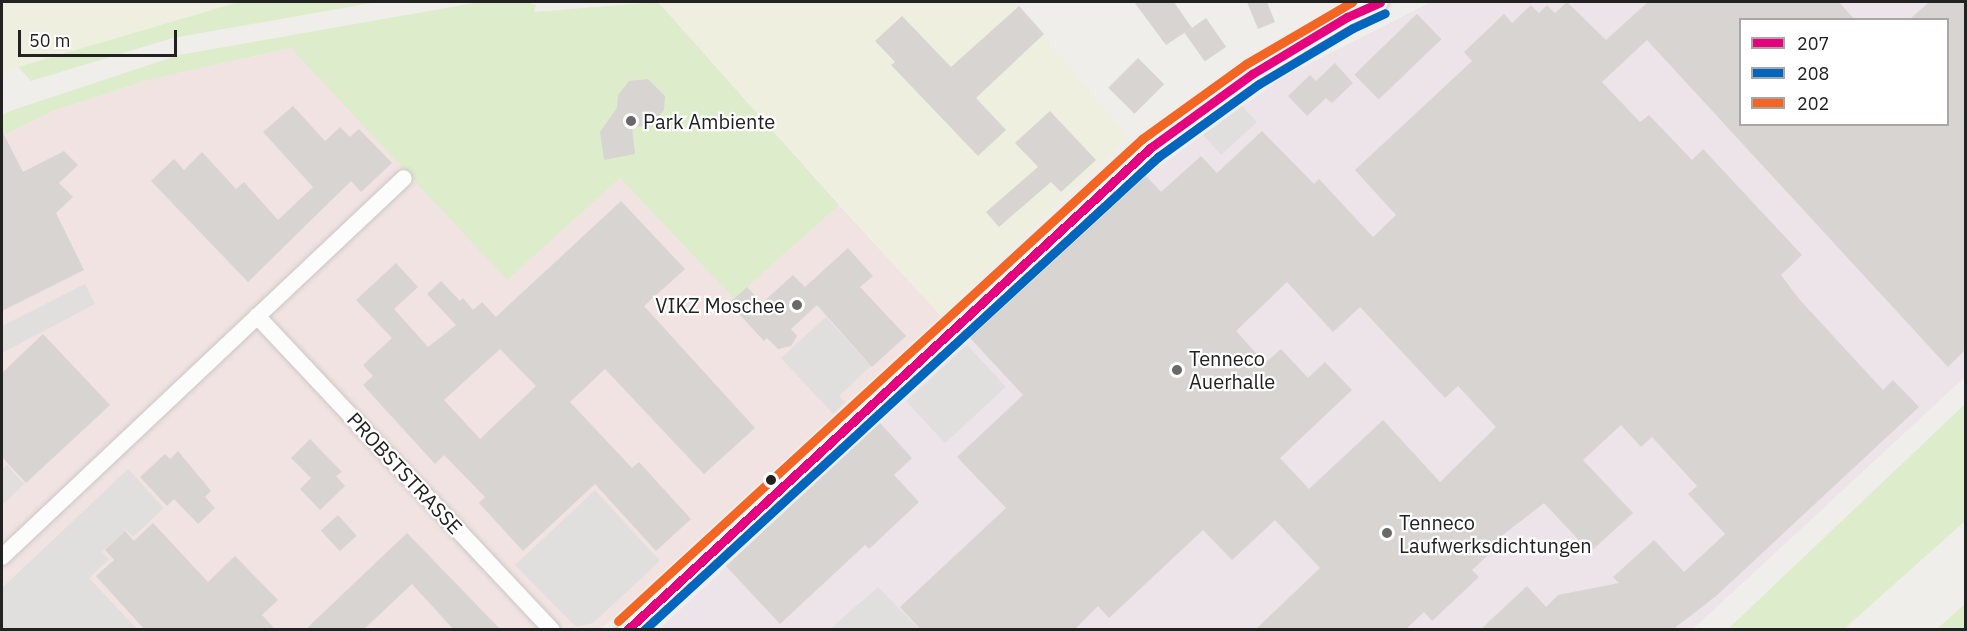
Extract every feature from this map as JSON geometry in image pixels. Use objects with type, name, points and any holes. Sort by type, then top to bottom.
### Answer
[{"type":"street","points":[[1347,17],[1359,2]]},
{"type":"street","points":[[626,630],[1150,148],[1226,92],[1347,17],[1380,2]]},
{"type":"street","points":[[2,556],[404,178]]},
{"type":"street","name":"PROBSTSTRASSE","points":[[257,316],[552,630]]},
{"type":"shaded area","points":[[1431,2],[1965,2],[1965,377],[1693,629],[658,630],[1146,176],[1283,77]]},
{"type":"shaded area","points":[[292,48],[507,279],[620,178],[734,299],[839,205],[941,316],[601,629],[2,630],[2,136],[53,111],[148,80]]},
{"type":"shaded area","points":[[1242,106],[1257,122],[1221,155],[1203,135]]},
{"type":"shaded area","points":[[85,284],[95,304],[2,353],[2,326]]},
{"type":"shaded area","points":[[826,317],[871,366],[839,396],[845,402],[833,414],[781,358]]},
{"type":"shaded area","points":[[967,345],[1006,387],[945,443],[906,402]]},
{"type":"shaded area","points":[[7,465],[24,484],[2,505],[2,470]]},
{"type":"shaded area","points":[[128,469],[164,508],[133,537],[126,530],[102,552],[109,559],[89,578],[137,629],[2,629],[2,588]]},
{"type":"shaded area","points":[[595,490],[660,561],[593,623],[576,627],[515,565]]},
{"type":"shaded area","points":[[878,587],[919,629],[830,629]]},
{"type":"green space","points":[[2,2],[239,2],[18,67],[2,76]]},
{"type":"green space","points":[[239,2],[377,2],[173,38],[31,81],[18,67]]},
{"type":"green space","points":[[480,2],[527,2],[536,5],[534,12],[658,2],[839,205],[734,299],[620,178],[507,280],[291,48],[148,80],[53,111],[2,136],[2,115],[10,111],[179,55]]},
{"type":"green space","points":[[658,2],[1015,2],[1128,137],[941,316]]},
{"type":"green space","points":[[1965,404],[1965,521],[1844,629],[1728,629]]},
{"type":"green space","points":[[1965,604],[1965,629],[1937,629]]},
{"type":"building","points":[[1134,2],[1174,2],[1192,28],[1166,45]]},
{"type":"building","points":[[1247,2],[1267,2],[1275,22],[1258,29]]},
{"type":"building","points":[[1567,2],[1606,40],[1648,2],[1839,2],[1853,18],[1739,18],[1739,126],[1949,126],[1949,18],[1911,18],[1929,2],[1965,2],[1965,350],[1948,367],[1647,40],[1602,82],[1640,122],[1649,115],[1692,160],[1703,149],[1802,255],[1781,275],[1799,299],[1883,390],[1893,380],[1919,407],[1716,596],[1672,630],[1480,630],[1527,586],[1546,607],[1558,595],[1619,583],[1613,577],[1654,540],[1684,572],[1725,534],[1688,494],[1697,486],[1652,437],[1641,447],[1621,425],[1583,460],[1633,513],[1590,552],[1544,503],[1495,541],[1499,545],[1472,570],[1479,577],[1432,621],[1424,612],[1405,630],[1255,630],[1320,568],[1275,520],[1232,560],[1203,530],[1109,618],[1098,606],[1074,630],[921,630],[900,607],[1006,508],[957,457],[1023,395],[970,338],[1146,176],[1161,192],[1201,156],[1217,173],[1262,131],[1314,184],[1319,179],[1373,237],[1396,215],[1355,170],[1472,61],[1464,52],[1504,14],[1512,23],[1531,5],[1539,13],[1547,5],[1555,13]],"holes":[[[1287,282],[1333,332],[1360,307],[1445,398],[1458,386],[1496,427],[1440,482],[1383,420],[1309,489],[1280,458],[1352,390],[1325,362],[1308,378],[1281,349],[1265,363],[1236,331]]]},
{"type":"building","points":[[1019,6],[1044,34],[976,98],[1006,130],[978,156],[891,65],[895,62],[875,41],[902,16],[951,67]]},
{"type":"building","points":[[1417,14],[1441,39],[1379,100],[1354,74]]},
{"type":"building","points":[[1206,18],[1226,47],[1205,62],[1185,33]]},
{"type":"building","points":[[1138,58],[1164,84],[1134,114],[1108,88]]},
{"type":"building","points":[[1335,63],[1353,83],[1332,103],[1326,98],[1307,116],[1288,96],[1310,75],[1316,81]]},
{"type":"building","name":"Park Ambiente","points":[[648,79],[665,96],[664,110],[652,124],[632,128],[635,154],[604,160],[600,132],[617,108],[618,95],[629,81]]},
{"type":"building","points":[[293,106],[325,141],[340,127],[350,137],[359,129],[392,163],[361,192],[351,181],[248,282],[151,181],[174,159],[184,170],[202,152],[236,189],[244,182],[278,220],[313,187],[263,132]]},
{"type":"building","points":[[1050,111],[1096,160],[1061,192],[1051,182],[999,227],[986,212],[1038,167],[1015,143]]},
{"type":"building","points":[[2,131],[23,172],[64,151],[78,165],[59,183],[73,197],[56,213],[84,270],[2,311]]},
{"type":"building","points":[[621,201],[685,269],[644,306],[755,428],[704,474],[605,369],[570,402],[632,468],[639,462],[691,519],[656,551],[595,484],[523,551],[479,503],[485,497],[444,455],[435,464],[363,385],[373,376],[363,365],[392,338],[356,300],[396,263],[418,287],[394,309],[428,347],[456,325],[427,294],[441,281],[460,301],[463,298],[473,310],[482,302],[496,317]],"holes":[[[500,349],[536,386],[480,439],[444,400]]]},
{"type":"building","points":[[848,248],[873,276],[860,287],[906,336],[872,367],[817,305],[791,329],[797,336],[791,346],[778,349],[767,338],[764,341],[729,303],[747,287],[762,303],[793,275],[805,287]]},
{"type":"building","points":[[43,334],[110,405],[26,483],[2,457],[2,373]]},
{"type":"building","points":[[880,423],[912,458],[894,475],[919,502],[869,549],[865,545],[780,624],[726,566]]},
{"type":"building","points":[[310,439],[342,472],[336,476],[345,486],[320,510],[300,489],[311,478],[291,458]]},
{"type":"building","points":[[178,451],[211,491],[205,497],[215,508],[198,524],[174,499],[167,506],[140,477],[165,454],[170,459]]},
{"type":"building","points":[[338,515],[357,536],[340,551],[321,530]]},
{"type":"building","points":[[153,523],[208,582],[235,556],[278,600],[262,615],[276,630],[145,630],[96,576],[114,560],[105,550],[125,531],[134,541]]},
{"type":"building","points":[[407,533],[501,630],[454,630],[412,584],[363,630],[305,630]]},
{"type":"transit line","name":"202","points":[[618,621],[1142,139],[1246,64],[1352,2]]},
{"type":"transit line","name":"207","points":[[627,630],[1150,148],[1252,74],[1347,17],[1380,2]]},
{"type":"transit line","name":"208","points":[[644,630],[1158,157],[1259,84],[1353,28],[1385,13]]},
{"type":"place","name":"Park Ambiente","points":[[631,121]]},
{"type":"place","name":"VIKZ Moschee","points":[[797,305]]},
{"type":"place","name":"Tenneco Auerhalle","points":[[1177,370]]},
{"type":"place","name":"Tenneco Laufwerksdichtungen","points":[[1387,533]]}]
